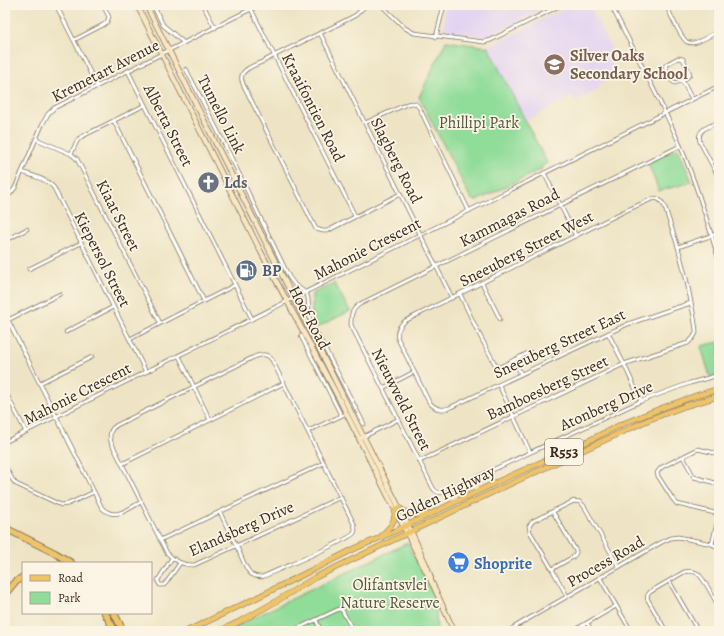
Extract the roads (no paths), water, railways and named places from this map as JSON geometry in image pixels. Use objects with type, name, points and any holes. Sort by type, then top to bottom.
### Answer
[{"type":"highway","points":[[5,528],[50,550],[69,562]]},
{"type":"highway","points":[[5,594],[14,583],[22,577]]},
{"type":"highway","points":[[106,614],[115,631]]},
{"type":"highway","points":[[114,614],[123,631]]},
{"type":"main road","name":"Hoof Road","points":[[137,5],[287,302],[346,413],[361,438],[428,569],[434,587],[454,631]]},
{"type":"main road","name":"Hoof Road","points":[[146,5],[293,299],[346,413]]},
{"type":"main road","name":"Golden Highway","points":[[187,631],[378,538],[622,424],[675,403],[719,389]]},
{"type":"main road","name":"Golden Highway","points":[[220,631],[243,620],[316,577],[353,558],[495,491],[666,413],[719,396]]},
{"type":"main road","points":[[378,538],[390,527],[397,509],[409,514],[418,515],[431,513]]},
{"type":"street","points":[[56,5],[97,86]]},
{"type":"street","points":[[74,40],[107,22],[109,17],[103,5]]},
{"type":"street","points":[[153,5],[162,25],[184,43]]},
{"type":"street","points":[[203,5],[215,28]]},
{"type":"street","name":"Kremetart Avenue","points":[[5,198],[15,188],[42,125],[51,110],[259,5]]},
{"type":"street","points":[[366,5],[356,15],[274,55],[247,70],[241,79],[244,88],[315,228],[326,231],[400,194]]},
{"type":"street","points":[[436,37],[444,5]]},
{"type":"street","points":[[382,6],[409,31],[436,37],[486,42],[561,5]]},
{"type":"street","points":[[611,5],[680,146],[699,194],[719,261]]},
{"type":"street","points":[[666,5],[681,34],[688,42],[698,42],[719,31]]},
{"type":"street","points":[[713,5],[719,17]]},
{"type":"street","name":"Kraaifontien Road","points":[[251,9],[355,216]]},
{"type":"street","name":"Slagberg Road","points":[[320,33],[452,298]]},
{"type":"street","points":[[678,58],[683,59],[690,72],[688,76],[682,80],[676,83],[674,82],[665,67],[667,64],[678,58]]},
{"type":"street","name":"Tumello Link","points":[[186,70],[229,153],[289,277],[295,285],[306,293]]},
{"type":"street","name":"Alberta Street","points":[[128,71],[252,319]]},
{"type":"street","points":[[682,80],[692,99]]},
{"type":"street","name":"Mahonie Crescent","points":[[5,442],[719,86]]},
{"type":"street","points":[[365,124],[407,104],[412,102],[415,103],[420,109],[469,211]]},
{"type":"street","points":[[36,140],[71,154],[77,141],[81,137],[145,105]]},
{"type":"street","points":[[114,121],[204,301]]},
{"type":"street","points":[[719,122],[704,129],[698,137],[719,178]]},
{"type":"street","name":"Kammagas Road","points":[[352,312],[360,304],[680,146]]},
{"type":"street","name":"Kiaat Street","points":[[71,154],[79,162],[160,324]]},
{"type":"street","points":[[714,169],[719,166]]},
{"type":"street","name":"Kiepersol Street","points":[[22,172],[46,181],[51,185],[56,193],[146,372]]},
{"type":"street","points":[[544,173],[576,236]]},
{"type":"street","name":"Sneeuberg Street West","points":[[414,372],[398,339],[397,332],[399,327],[405,321],[652,199],[658,198],[664,205],[678,247]]},
{"type":"street","points":[[5,241],[27,229]]},
{"type":"street","points":[[691,303],[678,247],[719,233]]},
{"type":"street","points":[[29,268],[81,243]]},
{"type":"street","points":[[482,283],[500,319]]},
{"type":"street","points":[[130,339],[235,285]]},
{"type":"street","points":[[306,293],[308,298],[310,320],[364,424]]},
{"type":"street","points":[[8,320],[60,294]]},
{"type":"street","points":[[460,294],[496,367],[499,367],[530,352]]},
{"type":"street","name":"Sneeuberg Street East","points":[[414,372],[429,402],[438,409],[446,409],[628,324],[691,303]]},
{"type":"street","name":"Bamboesberg Street","points":[[420,461],[624,364],[688,343],[693,338],[696,330],[691,303]]},
{"type":"street","points":[[66,332],[113,307]]},
{"type":"street","name":"Nieuwveld Street","points":[[352,312],[351,325],[433,488],[440,492]]},
{"type":"street","points":[[5,314],[102,508],[107,513],[112,515],[118,514],[141,502]]},
{"type":"street","points":[[608,333],[641,400]]},
{"type":"street","points":[[301,336],[346,413],[308,431]]},
{"type":"street","points":[[193,387],[261,354],[269,356],[341,497],[354,524],[355,530],[353,534],[340,542],[262,577],[256,576],[250,572],[220,512]]},
{"type":"street","points":[[178,356],[210,420]]},
{"type":"street","points":[[40,383],[92,358]]},
{"type":"street","points":[[514,360],[521,374]]},
{"type":"street","points":[[384,388],[414,372]]},
{"type":"street","name":"Atonberg Drive","points":[[440,492],[444,492],[641,400],[690,383],[719,375]]},
{"type":"street","points":[[122,464],[284,383]]},
{"type":"street","points":[[499,385],[530,452]]},
{"type":"street","name":"Elandsberg Drive","points":[[193,387],[117,425],[111,430],[110,437],[111,442],[160,540],[168,555],[172,558],[180,563],[194,565],[341,497]]},
{"type":"street","points":[[5,391],[26,432]]},
{"type":"street","points":[[361,438],[399,420]]},
{"type":"street","points":[[712,544],[719,515],[678,504],[672,498],[657,473],[662,467],[699,449],[719,454]]},
{"type":"street","points":[[683,457],[693,477],[719,484]]},
{"type":"street","points":[[160,540],[324,463]]},
{"type":"street","points":[[5,466],[16,484],[61,505],[68,504],[94,492]]},
{"type":"street","points":[[567,596],[530,532],[529,526],[533,521],[574,501],[580,502],[584,506],[619,567]]},
{"type":"street","points":[[552,569],[573,557],[576,553],[553,512]]},
{"type":"street","name":"Process Road","points":[[509,631],[567,596],[671,538],[678,537],[712,544],[719,548]]},
{"type":"street","points":[[172,558],[158,580],[160,585],[166,584],[180,563]]},
{"type":"street","points":[[666,631],[647,597],[650,592],[684,572],[697,573],[702,578],[719,608]]},
{"type":"street","points":[[600,578],[631,631]]},
{"type":"street","points":[[669,581],[698,631]]},
{"type":"street","points":[[573,631],[616,606]]},
{"type":"street","points":[[292,631],[340,609],[351,627]]},
{"type":"street","points":[[316,620],[321,631]]},
{"type":"street","points":[[587,623],[592,631]]},
{"type":"place","name":"Silver Oaks Secondary School","points":[[554,64]]},
{"type":"place","name":"Lds","points":[[209,182]]},
{"type":"place","name":"BP","points":[[247,270]]},
{"type":"place","name":"Shoprite","points":[[458,563]]},
{"type":"park label","name":"Phillipi Park","points":[[479,122]]},
{"type":"park label","name":"Olifantsvlei Nature Reserve","points":[[390,593]]}]
